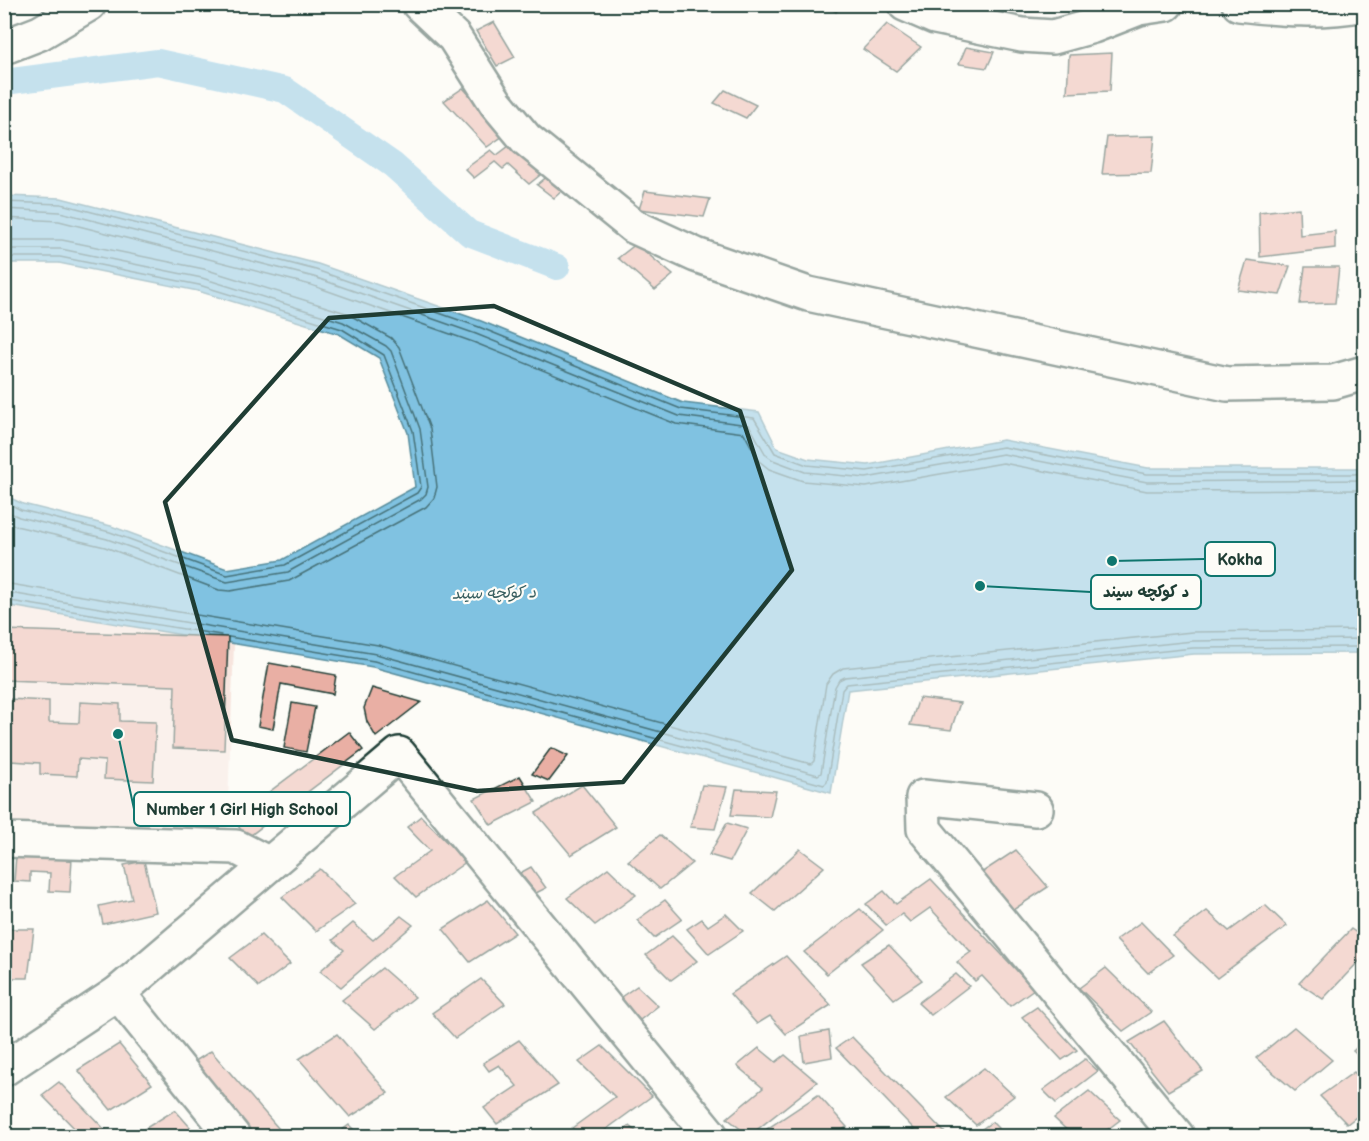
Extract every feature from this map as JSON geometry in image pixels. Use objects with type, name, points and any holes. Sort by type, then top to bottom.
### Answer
[{"type":"street","points":[[4,47],[40,33],[89,4]]},
{"type":"street","points":[[419,4],[454,37],[496,103],[526,139],[633,226],[696,255],[808,294],[1227,384],[1333,382],[1365,373]]},
{"type":"street","points":[[905,4],[935,17],[1022,35],[1053,37],[1093,26],[1139,8],[1166,4]]},
{"type":"street","points":[[1239,4],[1267,8],[1336,9],[1364,4]]},
{"type":"street","points":[[4,1069],[118,993],[399,753],[711,1137]]},
{"type":"street","points":[[1036,809],[923,797],[924,829],[1177,1137]]},
{"type":"street","points":[[4,840],[236,847],[269,864]]},
{"type":"street","points":[[118,993],[233,1137]]},
{"type":"highlighted area","points":[[494,306],[740,411],[792,570],[623,782],[477,791],[232,740],[165,502],[329,318]]},
{"type":"shaded area","points":[[4,605],[234,644],[227,832],[5,825]]},
{"type":"water","points":[[5,196],[61,198],[318,264],[481,321],[683,403],[759,412],[777,448],[808,459],[868,465],[1003,440],[1148,468],[1364,467],[1364,653],[1194,654],[848,690],[831,793],[373,667],[5,605],[4,495],[23,504],[111,526],[227,569],[282,560],[415,487],[408,433],[379,358],[339,334],[198,291],[59,263],[5,263]]},
{"type":"building","points":[[824,4],[843,4],[836,12]]},
{"type":"building","points":[[494,22],[515,57],[497,66],[476,31]]},
{"type":"building","points":[[887,24],[921,47],[896,71],[863,49]]},
{"type":"building","points":[[966,47],[994,52],[987,68],[959,64]]},
{"type":"building","points":[[1112,53],[1110,91],[1067,93],[1069,55]]},
{"type":"building","points":[[463,88],[506,134],[487,147],[444,101]]},
{"type":"building","points":[[725,90],[756,105],[746,118],[714,103]]},
{"type":"building","points":[[1155,136],[1151,173],[1102,174],[1107,137]]},
{"type":"building","points":[[513,143],[544,172],[529,184],[508,165],[503,169],[495,162],[474,178],[465,169],[491,150],[497,155]]},
{"type":"building","points":[[549,175],[565,188],[554,198],[537,185]]},
{"type":"building","points":[[645,191],[710,199],[704,217],[639,209]]},
{"type":"building","points":[[1299,208],[1300,235],[1335,231],[1335,248],[1260,257],[1259,212]]},
{"type":"building","points":[[636,244],[673,275],[655,290],[618,258]]},
{"type":"building","points":[[1247,260],[1290,266],[1280,295],[1238,290]]},
{"type":"building","points":[[1305,267],[1339,267],[1335,303],[1300,304]]},
{"type":"building","points":[[4,630],[228,637],[224,750],[173,748],[175,686],[4,680]]},
{"type":"building","points":[[269,663],[336,675],[333,694],[281,684],[273,729],[258,726]]},
{"type":"building","points":[[372,688],[421,702],[376,737],[367,722],[364,708]]},
{"type":"building","points":[[919,698],[960,703],[951,730],[910,725]]},
{"type":"building","points":[[7,699],[49,701],[49,722],[79,723],[80,702],[120,704],[120,721],[156,722],[153,781],[104,779],[105,761],[78,759],[77,776],[40,774],[40,763],[11,761],[10,771],[4,770],[4,719],[7,719]]},
{"type":"building","points":[[292,703],[315,707],[306,752],[284,748]]},
{"type":"building","points":[[349,732],[363,750],[247,838],[233,819]]},
{"type":"building","points":[[551,748],[568,756],[549,781],[532,774]]},
{"type":"building","points":[[520,776],[536,802],[491,825],[474,799]]},
{"type":"building","points":[[582,785],[616,827],[571,855],[536,813]]},
{"type":"building","points":[[702,785],[727,787],[715,829],[690,827]]},
{"type":"building","points":[[736,789],[776,791],[770,817],[731,815]]},
{"type":"building","points":[[421,816],[466,862],[416,897],[395,876],[430,851],[407,827]]},
{"type":"building","points":[[727,823],[747,829],[730,861],[709,855]]},
{"type":"building","points":[[660,835],[692,863],[660,889],[628,861]]},
{"type":"building","points":[[800,849],[824,867],[775,911],[752,893]]},
{"type":"building","points":[[1016,850],[1048,887],[1010,912],[978,875]]},
{"type":"building","points":[[16,855],[72,858],[70,892],[49,891],[50,873],[30,872],[30,882],[14,881]]},
{"type":"building","points":[[144,861],[156,912],[103,924],[99,906],[132,899],[124,865]]},
{"type":"building","points":[[531,867],[546,888],[536,893],[520,873]]},
{"type":"building","points":[[608,868],[636,895],[595,925],[567,898]]},
{"type":"building","points":[[320,869],[355,904],[316,931],[282,897]]},
{"type":"building","points":[[931,879],[1034,989],[1010,1006],[982,976],[975,981],[957,962],[971,952],[930,908],[910,922],[902,914],[886,925],[866,904],[884,891],[896,904]]},
{"type":"building","points":[[488,900],[515,933],[470,962],[443,929]]},
{"type":"building","points":[[665,900],[682,919],[654,938],[637,920]]},
{"type":"building","points":[[1265,905],[1287,926],[1217,978],[1173,936],[1207,911],[1229,931]]},
{"type":"building","points":[[860,909],[883,930],[827,974],[804,952]]},
{"type":"building","points":[[726,914],[743,931],[709,954],[687,929],[702,919],[708,926]]},
{"type":"building","points":[[401,916],[413,925],[341,987],[320,971],[344,950],[333,940],[353,923],[373,940]]},
{"type":"building","points":[[1141,922],[1173,955],[1148,973],[1116,940]]},
{"type":"building","points":[[8,929],[34,929],[28,978],[4,978]]},
{"type":"building","points":[[1351,929],[1364,938],[1364,956],[1323,999],[1299,983]]},
{"type":"building","points":[[261,935],[290,964],[259,987],[230,958]]},
{"type":"building","points":[[672,936],[697,961],[671,980],[646,955]]},
{"type":"building","points":[[889,945],[922,980],[894,999],[861,963]]},
{"type":"building","points":[[786,956],[831,1005],[786,1034],[770,1016],[757,1024],[730,994]]},
{"type":"building","points":[[382,968],[415,997],[375,1029],[342,1000]]},
{"type":"building","points":[[1106,968],[1151,1012],[1123,1031],[1079,988]]},
{"type":"building","points":[[956,974],[969,986],[931,1015],[918,1003]]},
{"type":"building","points":[[481,979],[505,1004],[455,1038],[432,1013]]},
{"type":"building","points":[[637,986],[658,1006],[640,1020],[618,999]]},
{"type":"building","points":[[1037,1007],[1077,1050],[1062,1060],[1022,1017]]},
{"type":"building","points":[[1164,1021],[1203,1071],[1168,1091],[1129,1042]]},
{"type":"building","points":[[1294,1027],[1332,1060],[1295,1091],[1256,1058]]},
{"type":"building","points":[[829,1031],[832,1057],[804,1062],[801,1036]]},
{"type":"building","points":[[337,1034],[388,1093],[350,1117],[299,1059]]},
{"type":"building","points":[[852,1037],[948,1136],[903,1136],[914,1129],[836,1048]]},
{"type":"building","points":[[519,1040],[558,1085],[497,1124],[484,1108],[517,1086],[499,1065],[489,1071],[483,1063]]},
{"type":"building","points":[[1364,1041],[1364,1061],[1353,1051]]},
{"type":"building","points":[[119,1044],[152,1084],[111,1110],[78,1070]]},
{"type":"building","points":[[602,1046],[652,1096],[597,1136],[581,1136],[572,1128],[615,1097],[579,1062]]},
{"type":"building","points":[[759,1048],[776,1062],[785,1055],[817,1082],[749,1136],[727,1118],[763,1088],[737,1066]]},
{"type":"building","points":[[211,1051],[279,1129],[267,1136],[252,1136],[189,1065]]},
{"type":"building","points":[[1085,1059],[1098,1071],[1056,1103],[1043,1090]]},
{"type":"building","points":[[984,1068],[1014,1096],[976,1125],[946,1097]]},
{"type":"building","points":[[1354,1072],[1364,1083],[1364,1111],[1347,1124],[1320,1096]]},
{"type":"building","points":[[59,1082],[111,1136],[82,1136],[42,1095]]},
{"type":"building","points":[[1089,1091],[1120,1120],[1099,1136],[1073,1136],[1054,1118]]},
{"type":"building","points":[[818,1095],[847,1127],[833,1136],[773,1136],[767,1129]]},
{"type":"building","points":[[175,1110],[198,1136],[133,1136]]},
{"type":"building","points":[[992,1122],[1003,1133],[998,1136],[972,1136]]},
{"type":"building","points":[[349,1125],[360,1136],[334,1136]]},
{"type":"building","points":[[629,1126],[642,1136],[617,1136]]},
{"type":"waterway","points":[[4,82],[158,62],[285,90],[393,165],[469,233],[557,267]]},
{"type":"place","name":"Kokha","points":[[1112,561]]},
{"type":"place","name":"د کوکچه سیند","points":[[980,586]]},
{"type":"place","name":"Number 1 Girl High School","points":[[118,734]]}]
